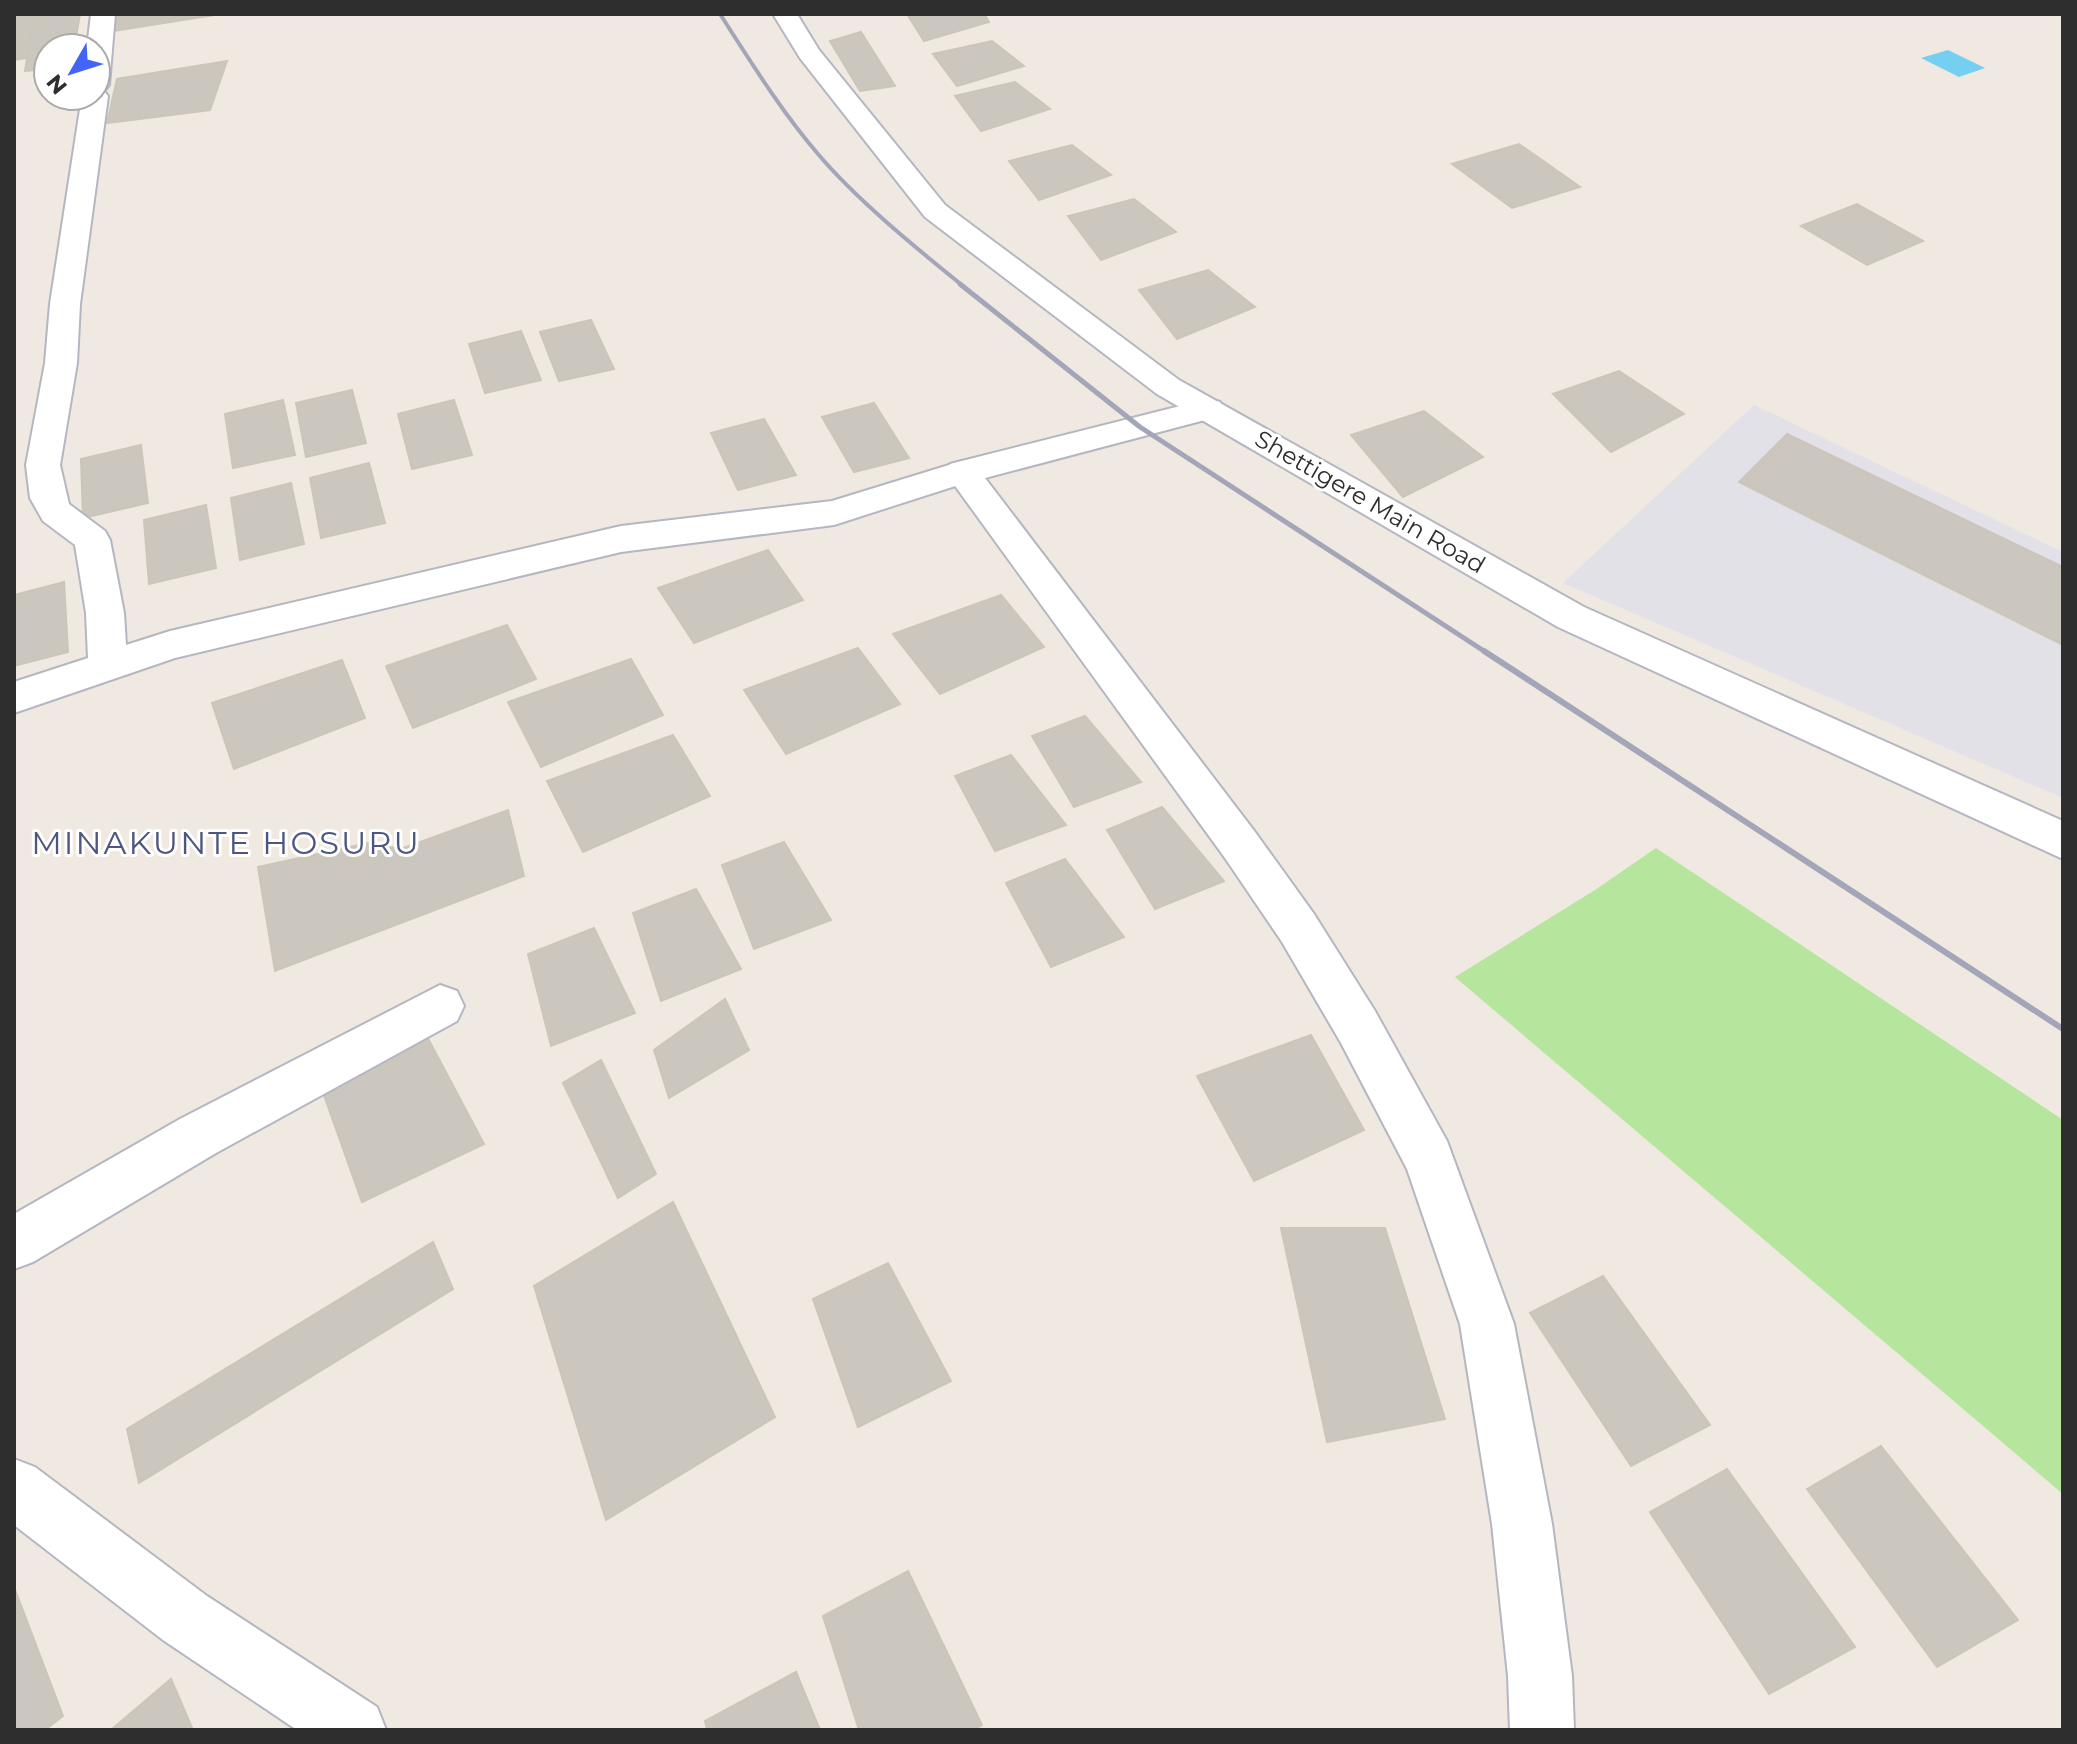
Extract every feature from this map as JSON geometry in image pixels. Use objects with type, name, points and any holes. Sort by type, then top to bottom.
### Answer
[{"type":"street","name":"Shettigere Main Road","points":[[785,14],[809,53],[935,211],[1168,387],[1571,617],[2063,841]]},
{"type":"street","points":[[93,112],[65,304],[61,363],[43,465],[48,498],[56,512],[92,540],[104,601],[108,666]]},
{"type":"street","points":[[14,698],[170,645],[621,539],[834,513],[962,472],[1208,409]]},
{"type":"street","points":[[962,472],[1240,845],[1298,928],[1358,1027],[1429,1159],[1487,1324],[1522,1524],[1540,1676],[1542,1730]]},
{"type":"street","points":[[14,1243],[198,1136],[440,1006]]},
{"type":"street","points":[[14,1488],[185,1618],[354,1730]]},
{"type":"shaded area","points":[[1754,405],[2063,552],[2063,798],[1563,583]]},
{"type":"green space","points":[[1656,848],[2063,1120],[2063,1494],[1455,977]]},
{"type":"water","points":[[1948,50],[1985,68],[1959,77],[1921,58]]},
{"type":"building","points":[[14,14],[33,14],[27,58],[14,60]]},
{"type":"building","points":[[34,14],[80,14],[77,32],[32,32],[32,70],[25,71]]},
{"type":"building","points":[[113,14],[221,14],[107,32]]},
{"type":"building","points":[[907,14],[984,14],[989,22],[924,41]]},
{"type":"building","points":[[861,32],[895,86],[860,91],[830,41]]},
{"type":"building","points":[[992,41],[1024,66],[957,86],[933,54]]},
{"type":"building","points":[[227,61],[210,110],[107,123],[112,112],[117,79]]},
{"type":"building","points":[[1015,82],[1050,109],[981,131],[955,96]]},
{"type":"building","points":[[1519,144],[1580,187],[1512,208],[1452,164]]},
{"type":"building","points":[[1072,145],[1111,175],[1039,200],[1009,161]]},
{"type":"building","points":[[1134,199],[1176,232],[1101,260],[1068,216]]},
{"type":"building","points":[[1857,204],[1923,241],[1867,265],[1801,226]]},
{"type":"building","points":[[1208,270],[1255,307],[1177,339],[1139,290]]},
{"type":"building","points":[[591,320],[614,369],[559,381],[540,332]]},
{"type":"building","points":[[521,331],[541,380],[485,393],[469,344]]},
{"type":"building","points":[[1619,371],[1684,414],[1611,452],[1553,394]]},
{"type":"building","points":[[352,390],[366,443],[306,457],[296,403]]},
{"type":"building","points":[[283,400],[295,455],[233,468],[225,414]]},
{"type":"building","points":[[454,400],[472,455],[412,469],[398,414]]},
{"type":"building","points":[[874,403],[909,458],[854,472],[822,417]]},
{"type":"building","points":[[1424,411],[1483,457],[1403,497],[1351,435]]},
{"type":"building","points":[[764,419],[796,475],[738,490],[711,433]]},
{"type":"building","points":[[1787,434],[2063,567],[2063,645],[1739,482]]},
{"type":"building","points":[[141,445],[148,503],[83,518],[81,459]]},
{"type":"building","points":[[369,463],[385,523],[321,538],[310,478]]},
{"type":"building","points":[[291,483],[304,544],[240,560],[231,498]]},
{"type":"building","points":[[206,505],[216,568],[149,584],[144,520]]},
{"type":"building","points":[[768,550],[803,600],[694,643],[658,588]]},
{"type":"building","points":[[64,582],[68,652],[14,666],[14,595]]},
{"type":"building","points":[[1001,595],[1044,647],[940,694],[893,634]]},
{"type":"building","points":[[507,625],[536,679],[413,728],[386,666]]},
{"type":"building","points":[[858,648],[900,704],[786,754],[744,690]]},
{"type":"building","points":[[631,659],[663,715],[541,767],[508,702]]},
{"type":"building","points":[[342,660],[365,718],[234,769],[212,703]]},
{"type":"building","points":[[1085,716],[1141,782],[1074,807],[1032,736]]},
{"type":"building","points":[[673,735],[710,796],[583,852],[547,781]]},
{"type":"building","points":[[1011,755],[1066,825],[995,851],[955,776]]},
{"type":"building","points":[[1162,807],[1224,881],[1155,909],[1107,830]]},
{"type":"building","points":[[508,810],[524,876],[275,971],[258,867],[368,843],[401,849]]},
{"type":"building","points":[[784,842],[831,920],[754,949],[722,865]]},
{"type":"building","points":[[1065,859],[1124,937],[1051,967],[1006,883]]},
{"type":"building","points":[[696,889],[741,969],[661,1001],[633,913]]},
{"type":"building","points":[[594,928],[635,1013],[551,1046],[528,954]]},
{"type":"building","points":[[725,999],[749,1050],[669,1098],[654,1050]]},
{"type":"building","points":[[424,1031],[484,1144],[362,1202],[320,1084]]},
{"type":"building","points":[[1311,1035],[1364,1130],[1254,1181],[1197,1076]]},
{"type":"building","points":[[601,1060],[656,1174],[618,1198],[563,1083]]},
{"type":"building","points":[[673,1202],[775,1417],[606,1520],[534,1286]]},
{"type":"building","points":[[1281,1228],[1385,1228],[1445,1419],[1327,1442]]},
{"type":"building","points":[[433,1242],[453,1289],[139,1483],[127,1429]]},
{"type":"building","points":[[888,1263],[951,1381],[858,1427],[813,1299]]},
{"type":"building","points":[[1603,1276],[1710,1425],[1631,1466],[1530,1313]]},
{"type":"building","points":[[1881,1446],[2018,1620],[1937,1667],[1807,1489]]},
{"type":"building","points":[[1727,1469],[1855,1647],[1769,1694],[1650,1512]]},
{"type":"building","points":[[908,1571],[982,1725],[973,1730],[859,1730],[823,1616]]},
{"type":"building","points":[[14,1587],[63,1716],[45,1730],[14,1730]]},
{"type":"building","points":[[796,1672],[820,1730],[707,1730],[705,1721]]},
{"type":"building","points":[[171,1679],[193,1730],[111,1730]]},
{"type":"railway","points":[[720,14],[779,103],[818,154],[869,206],[963,286]]},
{"type":"railway","points":[[960,284],[1140,427],[1487,653]]},
{"type":"railway","points":[[1484,651],[2063,1029]]},
{"type":"district","name":"MINAKUNTE HOSURU","points":[[226,843]]}]
